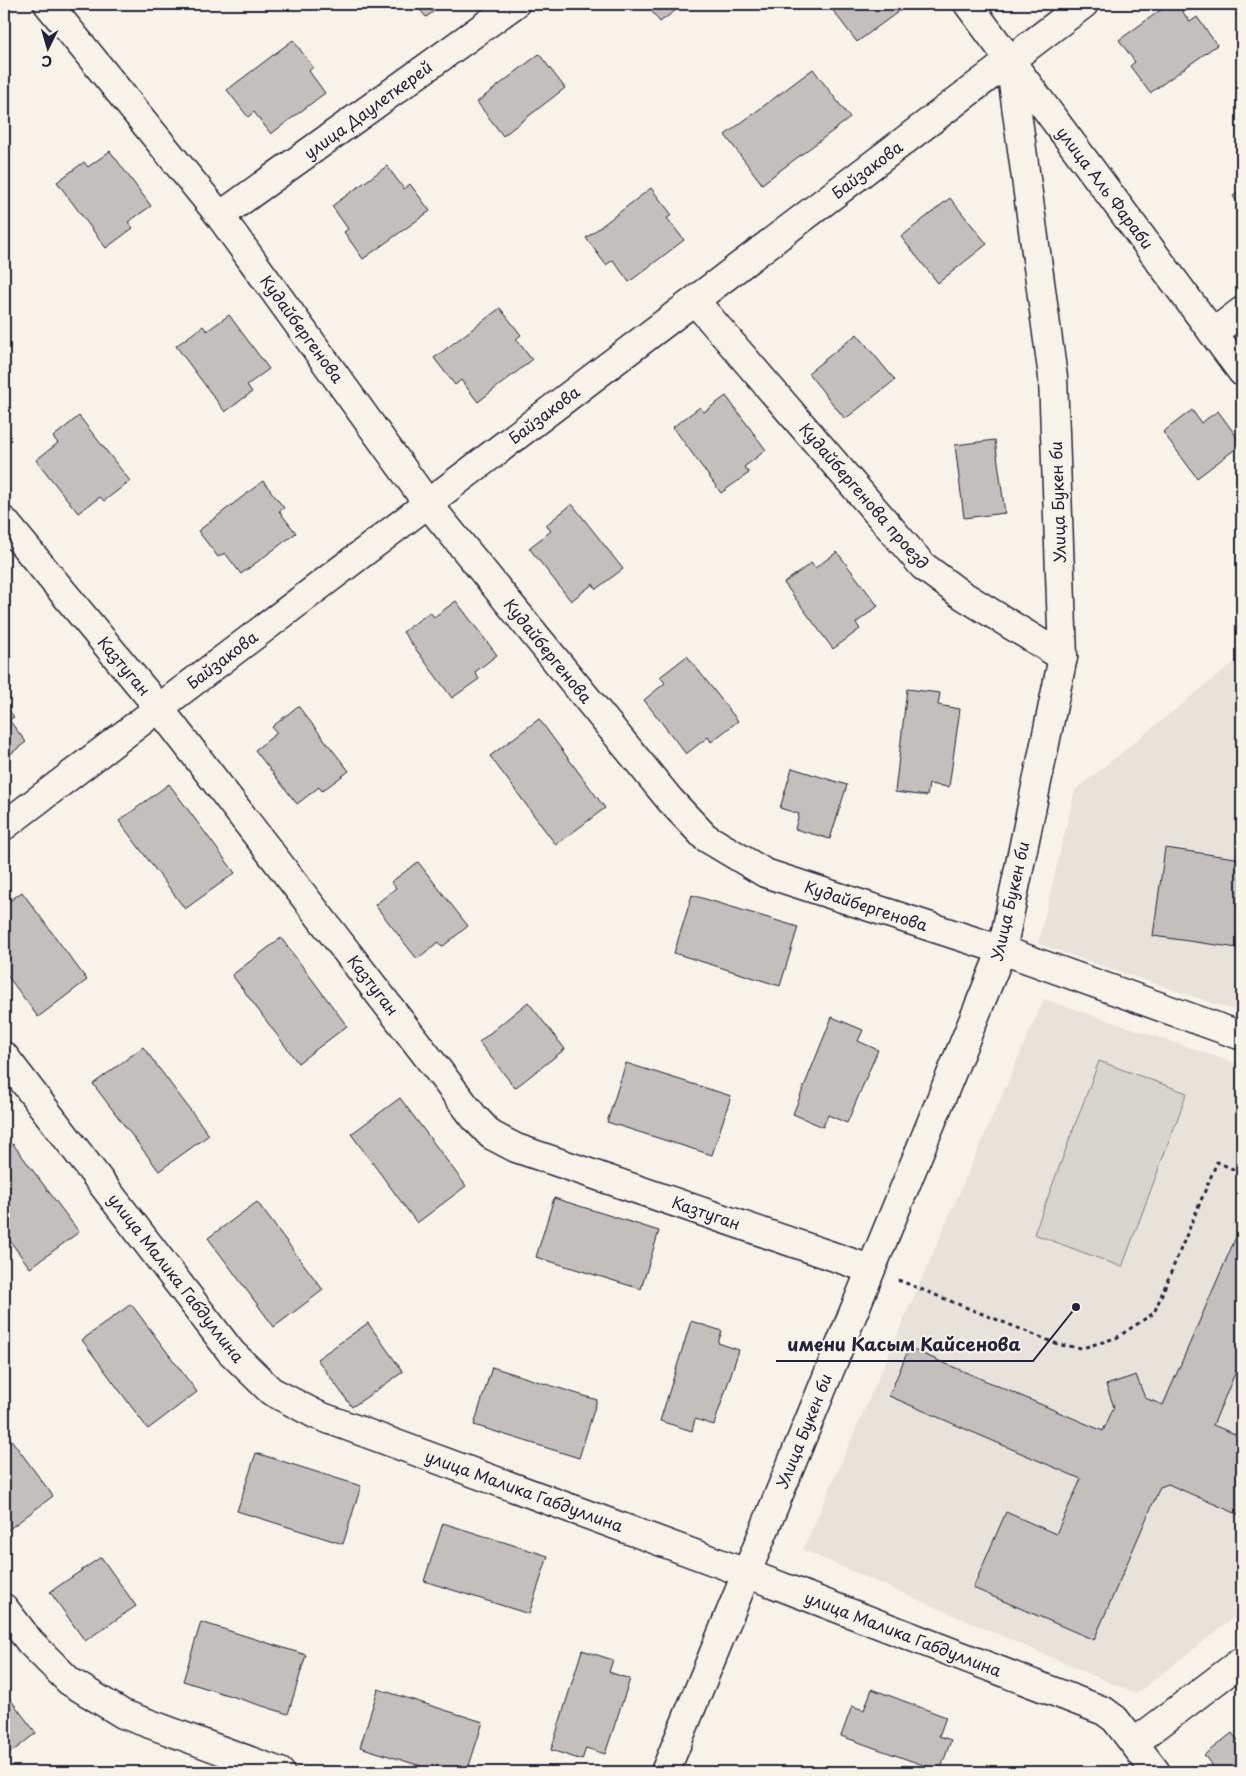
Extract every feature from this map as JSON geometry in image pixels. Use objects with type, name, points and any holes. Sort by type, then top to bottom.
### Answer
[{"type":"street","name":"Кудайбергенова","points":[[48,4],[220,216],[428,504],[670,800],[705,838],[765,873],[1002,950],[1242,1036]]},
{"type":"street","name":"улица Даулеткерей","points":[[220,216],[515,4]]},
{"type":"street","name":"улица Аль Фараби","points":[[968,4],[1242,372]]},
{"type":"street","name":"Байзакова","points":[[4,826],[1084,4]]},
{"type":"street","name":"Улица Букен би","points":[[665,1772],[1002,950],[1063,657],[1053,377],[1010,61]]},
{"type":"street","name":"Кудайбергенова проезд","points":[[695,301],[923,566],[959,593],[1063,657]]},
{"type":"street","points":[[1213,333],[1242,311]]},
{"type":"street","name":"Казтуган","points":[[4,521],[159,708],[474,1117],[491,1135],[516,1148],[870,1269]]},
{"type":"street","name":"улица Малика Габдуллина","points":[[4,1056],[230,1352],[271,1391],[317,1415],[746,1574],[1104,1711],[1115,1719],[1156,1772]]},
{"type":"street","points":[[4,1608],[30,1642],[69,1682],[123,1714],[280,1772]]},
{"type":"street","points":[[1134,1742],[1242,1660]]},
{"type":"path","points":[[870,1269],[1060,1345],[1082,1348],[1116,1338],[1154,1313],[1217,1162],[1242,1173]]},
{"type":"shaded area","points":[[1242,656],[1242,1013],[1038,944],[1075,790]]},
{"type":"shaded area","points":[[1044,999],[1242,1065],[1242,1611],[1136,1694],[803,1550]]},
{"type":"shaded area","points":[[1099,1061],[1187,1093],[1122,1267],[1034,1234]]},
{"type":"building","points":[[415,4],[444,4],[426,17]]},
{"type":"building","points":[[646,4],[684,4],[660,22]]},
{"type":"building","points":[[828,4],[899,4],[902,9],[857,42]]},
{"type":"building","points":[[1169,4],[1177,4],[1190,22],[1197,17],[1217,45],[1150,93],[1130,66],[1135,62],[1119,40]]},
{"type":"building","points":[[293,40],[313,67],[309,71],[325,93],[271,134],[254,112],[248,117],[227,90]]},
{"type":"building","points":[[539,54],[565,88],[503,136],[477,102]]},
{"type":"building","points":[[813,69],[850,118],[762,184],[725,135]]},
{"type":"building","points":[[110,151],[151,206],[128,222],[133,228],[106,248],[57,182],[84,162],[88,167]]},
{"type":"building","points":[[387,166],[404,189],[410,184],[430,211],[363,259],[344,232],[348,229],[332,206]]},
{"type":"building","points":[[651,188],[672,215],[667,218],[684,240],[629,282],[613,260],[606,265],[586,238]]},
{"type":"building","points":[[1242,189],[1242,209],[1233,196]]},
{"type":"building","points":[[950,198],[987,244],[938,283],[901,237]]},
{"type":"building","points":[[500,308],[521,335],[516,339],[532,360],[478,402],[461,380],[455,385],[434,358]]},
{"type":"building","points":[[4,309],[9,316],[4,320]]},
{"type":"building","points":[[229,315],[269,369],[247,385],[252,392],[225,412],[176,346],[203,326],[207,331]]},
{"type":"building","points":[[857,334],[895,380],[845,419],[808,373]]},
{"type":"building","points":[[726,396],[766,450],[744,467],[749,473],[721,493],[673,427],[700,407],[704,412]]},
{"type":"building","points":[[1192,410],[1201,423],[1218,411],[1242,444],[1197,478],[1163,432]]},
{"type":"building","points":[[79,416],[130,481],[104,501],[100,497],[78,513],[36,460],[58,443],[53,437]]},
{"type":"building","points":[[995,440],[1005,513],[964,518],[955,445]]},
{"type":"building","points":[[263,481],[284,508],[279,511],[296,533],[241,574],[225,553],[218,557],[198,531]]},
{"type":"building","points":[[572,504],[623,569],[596,589],[593,584],[571,601],[529,548],[551,531],[546,525]]},
{"type":"building","points":[[837,552],[878,606],[856,623],[860,629],[833,649],[784,583],[811,563],[815,568]]},
{"type":"building","points":[[456,601],[497,655],[475,672],[479,679],[452,698],[403,632],[430,612],[434,617]]},
{"type":"building","points":[[687,656],[738,721],[711,742],[708,737],[686,754],[644,700],[665,683],[660,677]]},
{"type":"building","points":[[907,689],[940,693],[938,705],[960,709],[949,787],[929,784],[927,796],[895,792]]},
{"type":"building","points":[[4,704],[14,717],[9,720],[26,742],[4,759]]},
{"type":"building","points":[[298,706],[349,771],[322,791],[319,787],[297,804],[255,750],[277,733],[272,727]]},
{"type":"building","points":[[539,719],[605,808],[556,845],[490,756]]},
{"type":"building","points":[[792,768],[847,785],[830,839],[795,829],[799,814],[780,808]]},
{"type":"building","points":[[169,784],[235,873],[185,909],[119,821]]},
{"type":"building","points":[[1165,848],[1242,859],[1242,918],[1238,948],[1153,936]]},
{"type":"building","points":[[418,862],[468,926],[442,947],[438,942],[417,959],[375,905],[396,888],[391,882]]},
{"type":"building","points":[[22,892],[87,980],[38,1017],[4,971],[4,905]]},
{"type":"building","points":[[692,895],[798,927],[780,986],[674,953]]},
{"type":"building","points":[[281,938],[347,1026],[298,1063],[232,975]]},
{"type":"building","points":[[528,1002],[565,1049],[515,1088],[479,1042]]},
{"type":"building","points":[[832,1017],[863,1030],[858,1041],[878,1050],[847,1123],[828,1115],[823,1127],[793,1114]]},
{"type":"building","points":[[143,1047],[209,1135],[159,1171],[93,1084]]},
{"type":"building","points":[[626,1063],[731,1096],[712,1155],[607,1122]]},
{"type":"building","points":[[400,1098],[466,1186],[417,1223],[351,1134]]},
{"type":"building","points":[[13,1144],[79,1232],[30,1268],[4,1233],[4,1151]]},
{"type":"building","points":[[554,1198],[659,1231],[641,1289],[536,1257]]},
{"type":"building","points":[[257,1202],[323,1290],[274,1327],[208,1238]]},
{"type":"building","points":[[1242,1223],[1242,1357],[1213,1425],[1242,1437],[1242,1516],[1168,1484],[1160,1487],[1094,1640],[973,1588],[1006,1512],[1056,1534],[1081,1479],[889,1396],[909,1348],[1103,1431],[1114,1407],[1106,1385],[1136,1375],[1145,1398],[1163,1405]]},
{"type":"building","points":[[131,1304],[197,1392],[148,1429],[82,1340]]},
{"type":"building","points":[[691,1321],[722,1331],[718,1343],[739,1350],[714,1425],[695,1419],[692,1431],[660,1421]]},
{"type":"building","points":[[368,1323],[403,1372],[352,1407],[317,1359]]},
{"type":"building","points":[[492,1367],[597,1400],[579,1458],[474,1425]]},
{"type":"building","points":[[4,1430],[53,1496],[4,1533]]},
{"type":"building","points":[[256,1453],[361,1486],[343,1544],[237,1511]]},
{"type":"building","points":[[443,1523],[548,1556],[529,1614],[424,1581]]},
{"type":"building","points":[[101,1557],[136,1606],[85,1641],[50,1592]]},
{"type":"building","points":[[201,1622],[306,1655],[288,1714],[183,1681]]},
{"type":"building","points":[[582,1650],[613,1660],[609,1672],[630,1679],[605,1754],[586,1748],[582,1760],[551,1750]]},
{"type":"building","points":[[378,1689],[483,1722],[467,1772],[440,1772],[360,1747]]},
{"type":"building","points":[[872,1689],[946,1717],[939,1736],[951,1740],[940,1771],[841,1736],[852,1706],[864,1710]]},
{"type":"building","points":[[4,1691],[36,1733],[4,1758]]},
{"type":"building","points":[[1232,1733],[1242,1745],[1242,1772],[1217,1772],[1204,1755]]},
{"type":"building","points":[[1089,1767],[1093,1772],[1082,1772]]},
{"type":"place","name":"имени Касым Кайсенова","points":[[1076,1307]]}]
